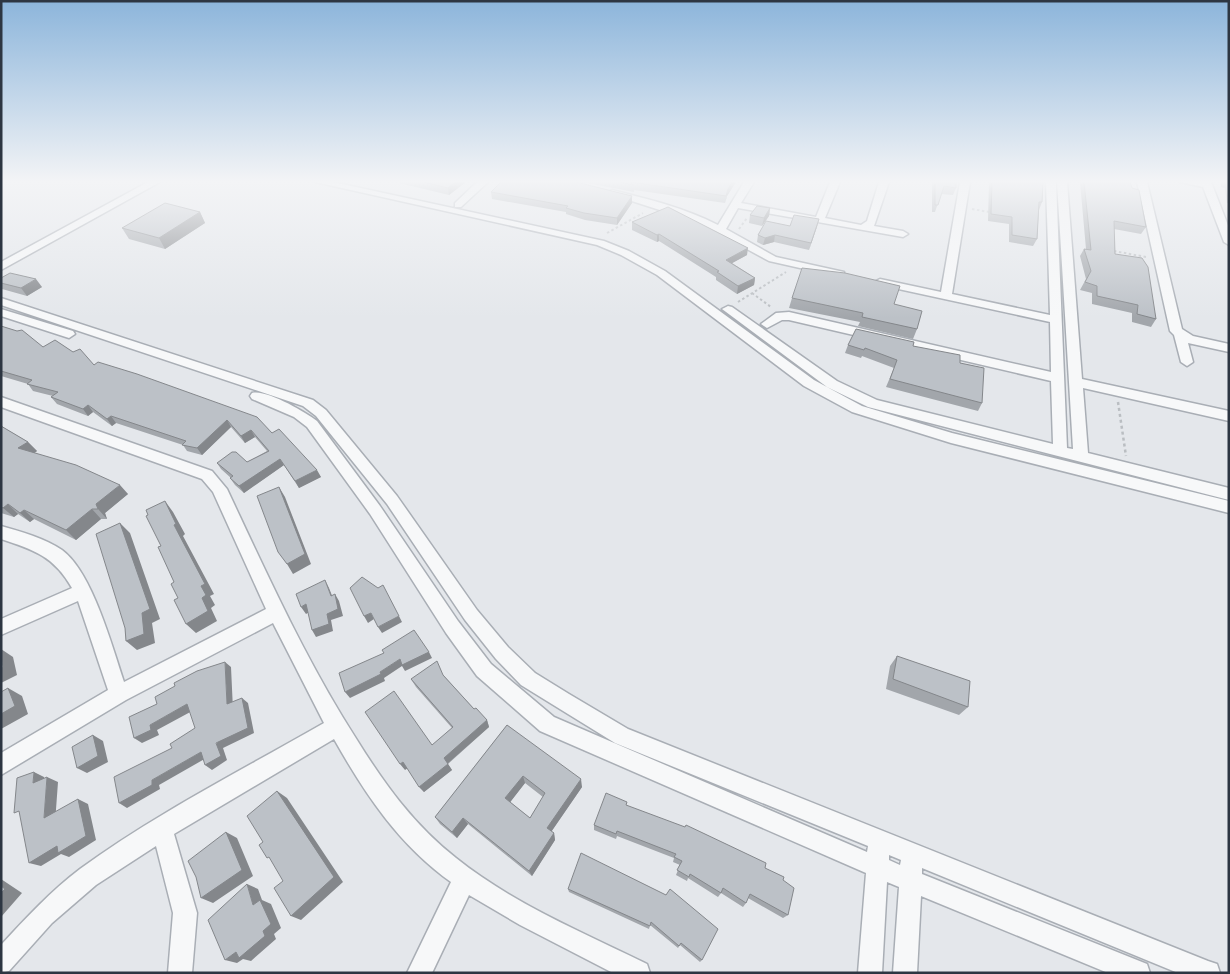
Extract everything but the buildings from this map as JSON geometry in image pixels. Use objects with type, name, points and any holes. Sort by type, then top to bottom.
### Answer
[{"type":"street","points":[[1,267],[73,227]]},
{"type":"street","points":[[717,227],[763,255],[796,266],[854,277]]},
{"type":"street","points":[[867,227],[903,234]]},
{"type":"street","points":[[946,296],[957,227]]},
{"type":"street","points":[[1053,227],[1060,452]]},
{"type":"street","points":[[1065,227],[1081,457]]},
{"type":"street","points":[[1153,227],[1175,329],[1180,335],[1187,362]]},
{"type":"street","points":[[1223,227],[1229,242]]},
{"type":"street","points":[[549,228],[601,236],[625,245],[664,265],[844,391],[952,432],[1229,507]]},
{"type":"street","points":[[549,228],[600,243],[649,266],[685,289],[809,383],[844,403],[886,420],[1060,452],[1229,494]]},
{"type":"street","points":[[872,281],[1057,320]]},
{"type":"street","points":[[1,301],[308,403],[322,413],[392,500],[471,615],[502,653],[528,679],[622,736],[1208,973]]},
{"type":"street","points":[[1056,301],[1070,304]]},
{"type":"street","points":[[1,312],[255,395],[299,414],[312,424],[375,510],[452,627],[484,670],[547,724],[875,866],[1138,973]]},
{"type":"street","points":[[767,324],[786,316],[1058,378]]},
{"type":"street","points":[[1180,335],[1189,339],[1229,348]]},
{"type":"street","points":[[1076,382],[1229,416]]},
{"type":"street","points":[[1,402],[192,468],[207,475],[219,489],[276,613],[336,727],[398,820],[427,849],[465,878],[504,902],[638,973]]},
{"type":"street","points":[[375,510],[392,500]]},
{"type":"street","points":[[1,532],[46,549],[61,559],[70,570],[82,591],[119,694]]},
{"type":"street","points":[[1,627],[82,591]]},
{"type":"street","points":[[1,765],[119,694],[276,613]]},
{"type":"street","points":[[1,963],[44,915],[88,877],[162,829],[336,727]]},
{"type":"street","points":[[162,829],[185,913],[180,973]]},
{"type":"street","points":[[870,973],[875,866],[879,840]]},
{"type":"street","points":[[905,973],[912,880],[912,852]]},
{"type":"street","points":[[420,973],[465,878]]},
{"type":"path","points":[[601,236],[617,227]]},
{"type":"path","points":[[733,237],[740,227]]},
{"type":"path","points":[[1113,251],[1160,259]]},
{"type":"path","points":[[728,309],[796,266]]},
{"type":"path","points":[[752,293],[786,316]]},
{"type":"path","points":[[1117,391],[1128,469]]}]
